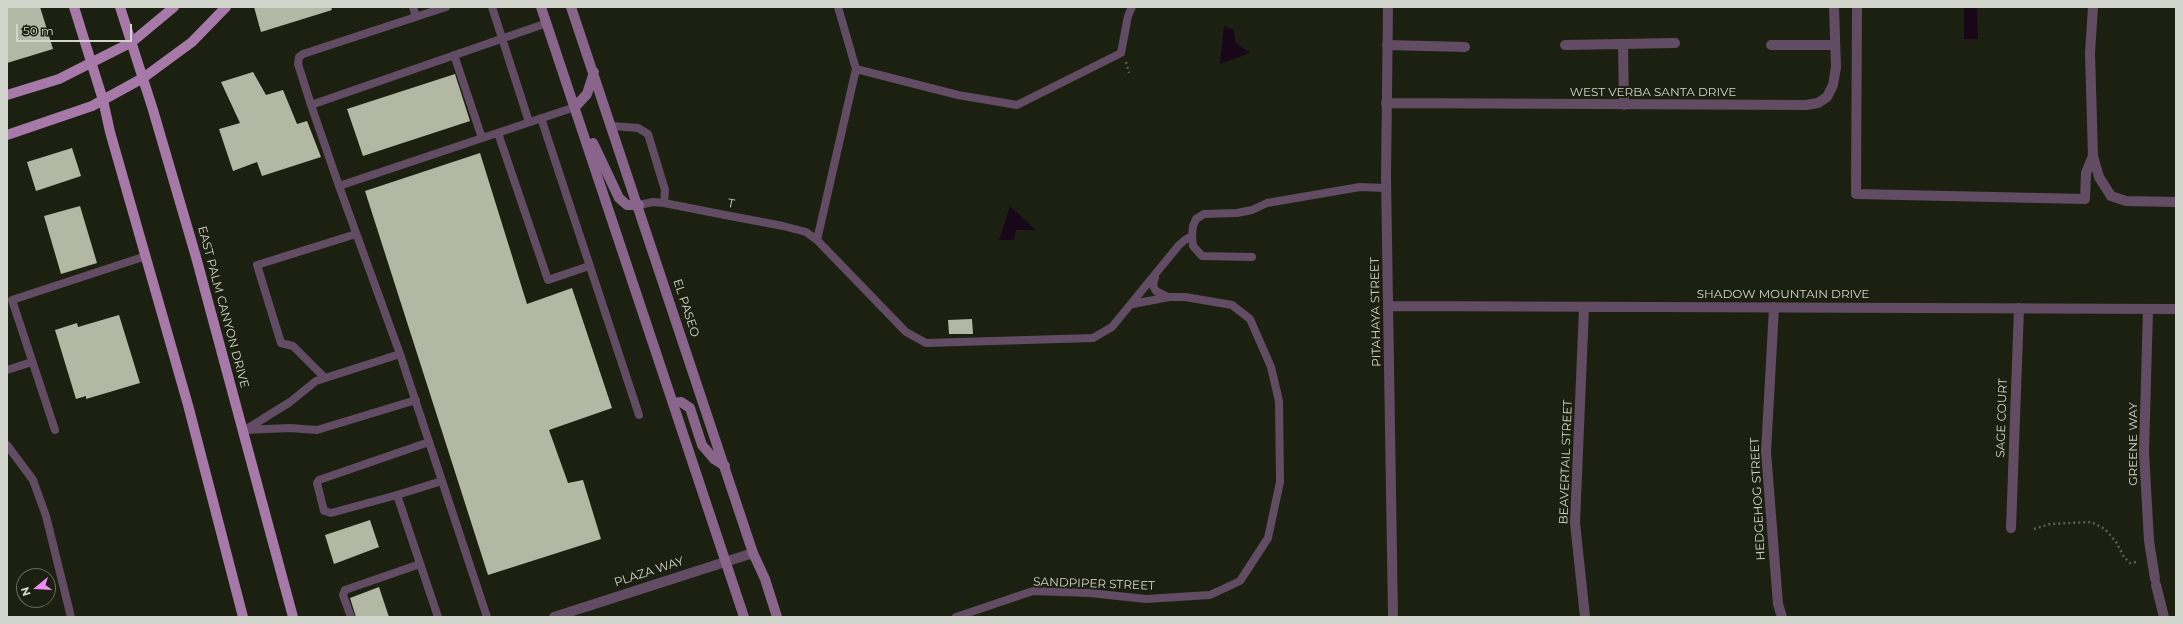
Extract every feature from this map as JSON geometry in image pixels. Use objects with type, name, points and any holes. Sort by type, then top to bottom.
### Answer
[{"type":"main road","points":[[74,7],[104,100],[110,132],[188,405],[243,617]]},
{"type":"main road","name":"EAST PALM CANYON DRIVE","points":[[120,7],[143,78],[196,257],[244,430],[293,617]]},
{"type":"main road","points":[[7,95],[59,79],[132,42],[174,7]]},
{"type":"main road","points":[[7,135],[80,110],[104,100],[143,78],[192,42],[226,7]]},
{"type":"street","points":[[541,7],[744,617]]},
{"type":"street","points":[[568,7],[578,25]]},
{"type":"street","name":"EL PASEO","points":[[571,7],[594,72],[753,553],[765,579],[777,617]]},
{"type":"street","name":"PITAHAYA STREET","points":[[1388,7],[1386,188],[1390,306],[1393,617]]},
{"type":"street","name":"WEST VERBA SANTA DRIVE","points":[[1386,103],[1806,105],[1818,103],[1827,97],[1833,85],[1836,67],[1834,7]]},
{"type":"street","points":[[1857,7],[1856,194],[2085,199],[2086,173],[2093,156]]},
{"type":"street","points":[[2093,7],[2090,53],[2093,156],[2099,178],[2111,196],[2126,201],[2176,202]]},
{"type":"street","points":[[1565,44],[1675,43]]},
{"type":"street","points":[[1623,44],[1624,104]]},
{"type":"street","points":[[1387,45],[1465,46]]},
{"type":"street","points":[[1771,45],[1835,45]]},
{"type":"street","points":[[576,110],[587,94],[594,72]]},
{"type":"street","points":[[576,110],[587,126],[597,152],[611,178],[619,198],[627,205],[638,205]]},
{"type":"street","name":"SHADOW MOUNTAIN DRIVE","points":[[1390,306],[1584,308],[1774,307],[2176,309]]},
{"type":"street","name":"HEDGEHOG STREET","points":[[1774,307],[1766,452],[1778,604],[1782,617]]},
{"type":"street","name":"BEAVERTAIL STREET","points":[[1584,308],[1576,523],[1585,617]]},
{"type":"street","name":"SAGE COURT","points":[[2011,528],[2019,308]]},
{"type":"street","name":"GREENE WAY","points":[[2148,309],[2144,452],[2149,541],[2164,617]]},
{"type":"street","points":[[673,403],[681,402],[690,408],[702,445],[714,459],[725,466]]},
{"type":"street","name":"PLAZA WAY","points":[[554,617],[753,553]]},
{"type":"lane","points":[[413,7],[416,17]]},
{"type":"lane","points":[[446,7],[303,54],[299,57],[298,64],[339,186],[416,400],[487,617]]},
{"type":"lane","points":[[492,7],[529,122]]},
{"type":"lane","points":[[817,240],[856,69],[838,7]]},
{"type":"lane","points":[[856,69],[958,95],[1017,105],[1121,53],[1128,16],[1132,7]]},
{"type":"lane","points":[[311,105],[547,23]]},
{"type":"lane","points":[[454,55],[482,138]]},
{"type":"lane","points":[[339,186],[540,118],[576,110]]},
{"type":"lane","points":[[540,118],[639,415]]},
{"type":"lane","points":[[612,126],[638,128],[648,134],[665,190],[664,203]]},
{"type":"lane","points":[[498,133],[548,280],[589,266]]},
{"type":"lane","points":[[1252,257],[1202,256],[1193,246],[1193,226],[1196,219],[1204,214],[1237,213],[1252,210],[1267,203],[1360,186],[1386,188]]},
{"type":"lane","name":"T","points":[[638,205],[654,202],[664,203],[783,226],[806,232],[817,240],[906,332],[926,342],[1093,338],[1112,327],[1133,304],[1185,240],[1192,236]]},
{"type":"lane","points":[[325,378],[293,346],[281,343],[257,265],[356,234]]},
{"type":"lane","points":[[55,430],[12,300],[146,256]]},
{"type":"lane","points":[[1156,275],[1153,286],[1156,291],[1169,297]]},
{"type":"lane","name":"SANDPIPER STREET","points":[[956,617],[1033,592],[1090,593],[1146,599],[1210,595],[1240,581],[1268,538],[1280,482],[1279,400],[1271,367],[1250,319],[1232,305],[1185,297],[1169,297],[1133,304]]},
{"type":"lane","points":[[244,430],[290,402],[316,382],[400,354]]},
{"type":"lane","points":[[7,370],[32,362]]},
{"type":"lane","points":[[244,430],[290,428],[317,430],[416,400]]},
{"type":"lane","points":[[429,442],[319,480],[317,483],[324,511],[330,513],[442,481]]},
{"type":"lane","points":[[7,445],[33,480],[43,509],[71,617]]},
{"type":"lane","points":[[397,494],[438,617]]},
{"type":"lane","points":[[351,617],[343,595],[345,590],[420,564]]},
{"type":"path","points":[[2034,530],[2050,524],[2091,522],[2105,528],[2116,542],[2124,557],[2130,563],[2136,562]]},
{"type":"shaded area","points":[[1964,8],[1977,8],[1978,39],[1964,39]]},
{"type":"shaded area","points":[[1224,26],[1234,30],[1235,42],[1250,53],[1220,64]]},
{"type":"shaded area","points":[[1010,206],[1036,230],[1016,230],[1014,240],[999,240]]},
{"type":"building","points":[[7,7],[40,7],[53,49],[7,63]]},
{"type":"building","points":[[254,7],[331,7],[332,10],[261,32]]},
{"type":"building","points":[[253,72],[266,95],[283,90],[297,124],[307,121],[321,157],[262,176],[257,162],[233,171],[219,129],[240,123],[221,82]]},
{"type":"building","points":[[455,74],[470,121],[363,156],[347,109]]},
{"type":"building","points":[[72,148],[81,176],[36,191],[27,162]]},
{"type":"building","points":[[480,153],[527,304],[572,288],[612,408],[549,430],[568,483],[583,480],[601,539],[488,575],[365,191]]},
{"type":"building","points":[[80,206],[97,263],[61,274],[44,216]]},
{"type":"building","points":[[119,315],[140,383],[86,399],[86,396],[76,399],[55,330],[77,323],[78,327]]},
{"type":"building","points":[[972,319],[973,334],[949,334],[948,320]]},
{"type":"building","points":[[370,520],[379,547],[334,564],[325,535]]},
{"type":"building","points":[[379,587],[389,617],[356,617],[350,598]]}]
